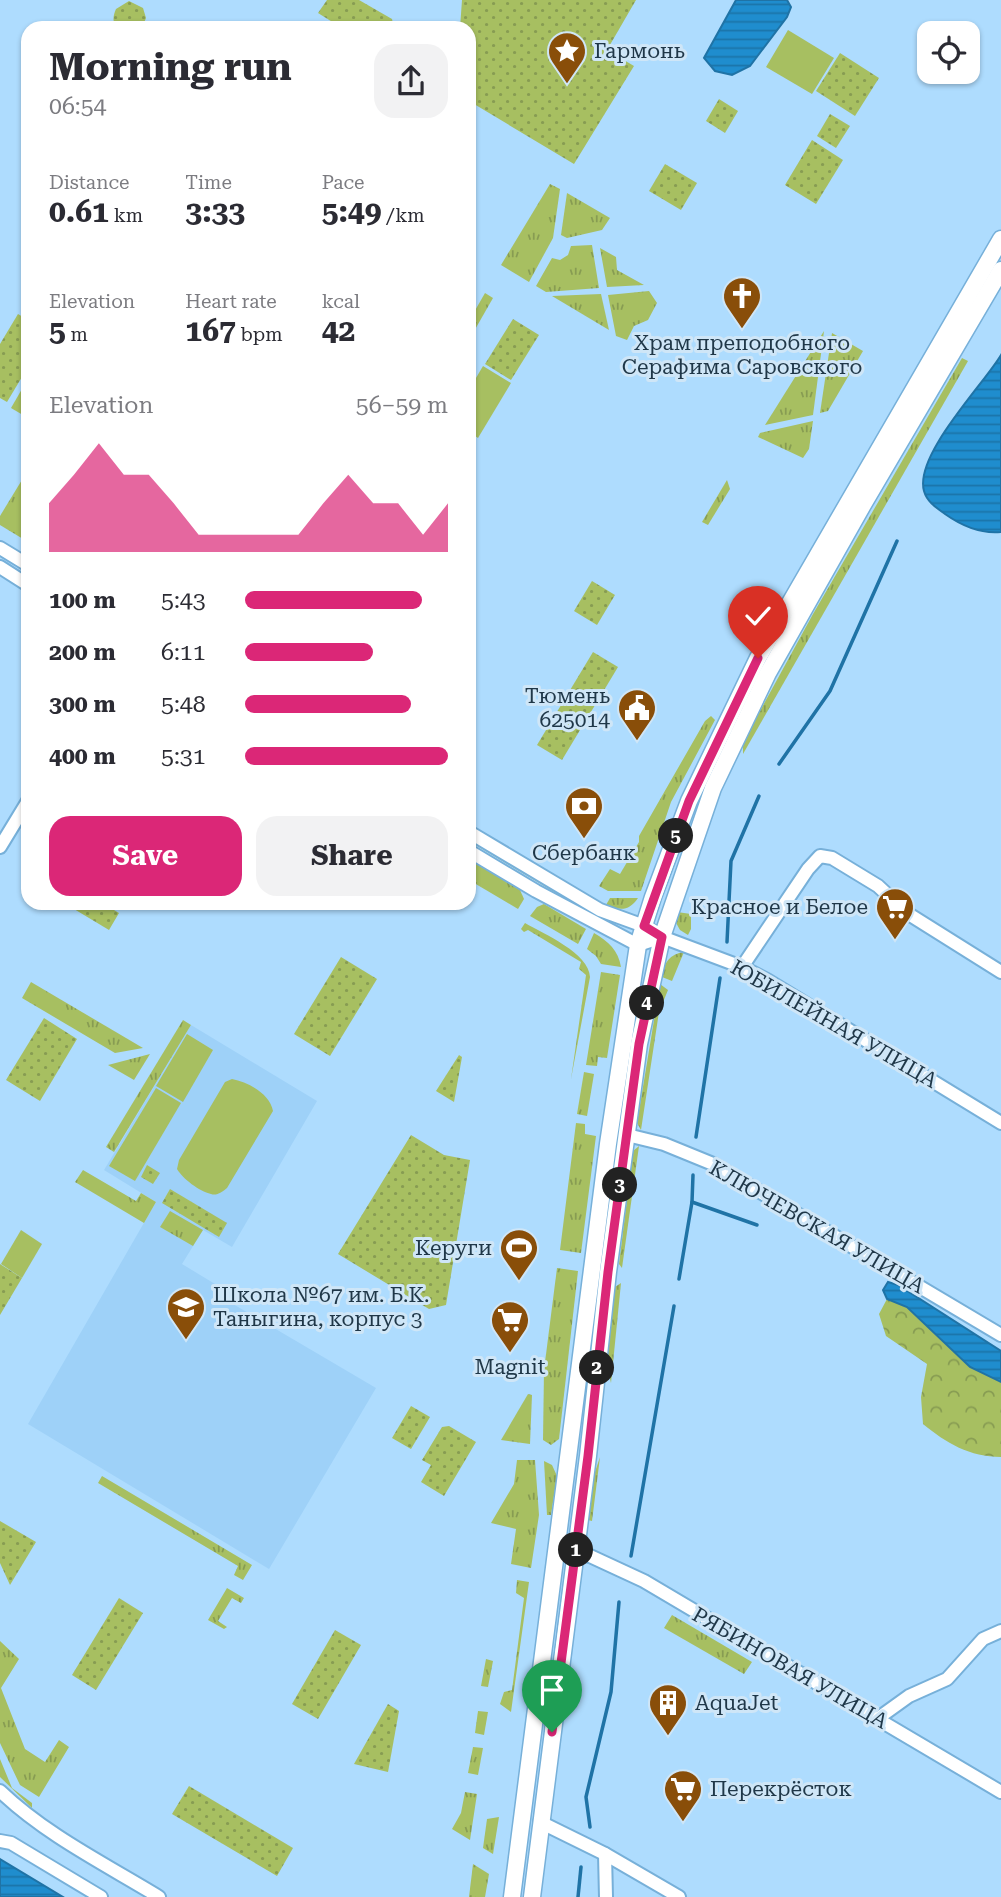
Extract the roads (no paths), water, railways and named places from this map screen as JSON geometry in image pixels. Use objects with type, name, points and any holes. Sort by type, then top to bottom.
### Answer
[{"type":"main road","points":[[512,1897],[608,1144],[638,945],[689,801],[758,658],[1001,239]]},
{"type":"main road","points":[[532,1897],[576,1554],[608,1272],[639,1044],[662,937],[713,788],[768,673],[1001,270]]},
{"type":"street","points":[[0,548],[21,561]]},
{"type":"street","points":[[0,567],[21,580]]},
{"type":"street","points":[[0,847],[21,812]]},
{"type":"street","name":"ЮБИЛЕЙНАЯ УЛИЦА","points":[[476,836],[600,910],[742,967],[767,980],[1001,1123]]},
{"type":"street","points":[[476,855],[548,898],[638,945],[662,937]]},
{"type":"street","points":[[742,967],[808,869],[820,856],[832,858],[878,886],[907,913],[1001,972]]},
{"type":"street","name":"КЛЮЧЕВСКАЯ УЛИЦА","points":[[627,1135],[664,1144],[713,1164],[1001,1335]]},
{"type":"street","name":"РЯБИНОВАЯ УЛИЦА","points":[[576,1554],[590,1556],[644,1581],[1001,1792]]},
{"type":"street","points":[[877,1719],[909,1696],[947,1678],[983,1639],[1001,1631]]},
{"type":"street","points":[[0,1791],[41,1826],[159,1897]]},
{"type":"street","points":[[540,1822],[605,1854],[679,1897]]},
{"type":"street","points":[[0,1840],[11,1843],[101,1897]]},
{"type":"street","points":[[605,1854],[606,1897]]},
{"type":"waterway","points":[[779,764],[830,691],[897,541]]},
{"type":"waterway","points":[[727,942],[731,861],[759,796]]},
{"type":"waterway","points":[[696,1137],[720,978]]},
{"type":"waterway","points":[[679,1279],[692,1202],[693,1175]]},
{"type":"waterway","points":[[692,1202],[757,1225]]},
{"type":"waterway","points":[[631,1556],[674,1306]]},
{"type":"waterway","points":[[590,1827],[586,1797],[611,1692],[619,1602]]},
{"type":"waterway","points":[[578,1897],[581,1867]]},
{"type":"place","name":"Гармонь","points":[[567,85]]},
{"type":"place","name":"Храм преподобного Серафима Саровского","points":[[742,330]]},
{"type":"place","name":"Тюмень 625014","points":[[637,742]]},
{"type":"place","name":"Сбербанк","points":[[584,840]]},
{"type":"place","name":"Красное и Белое","points":[[895,941]]},
{"type":"place","name":"Керуги","points":[[519,1282]]},
{"type":"place","name":"Школа №67 им. Б.К. Таныгина, корпус 3","points":[[186,1341]]},
{"type":"place","name":"Magnit","points":[[510,1354]]},
{"type":"place","name":"AquaJet","points":[[668,1737]]},
{"type":"place","name":"Перекрёсток","points":[[683,1823]]}]
